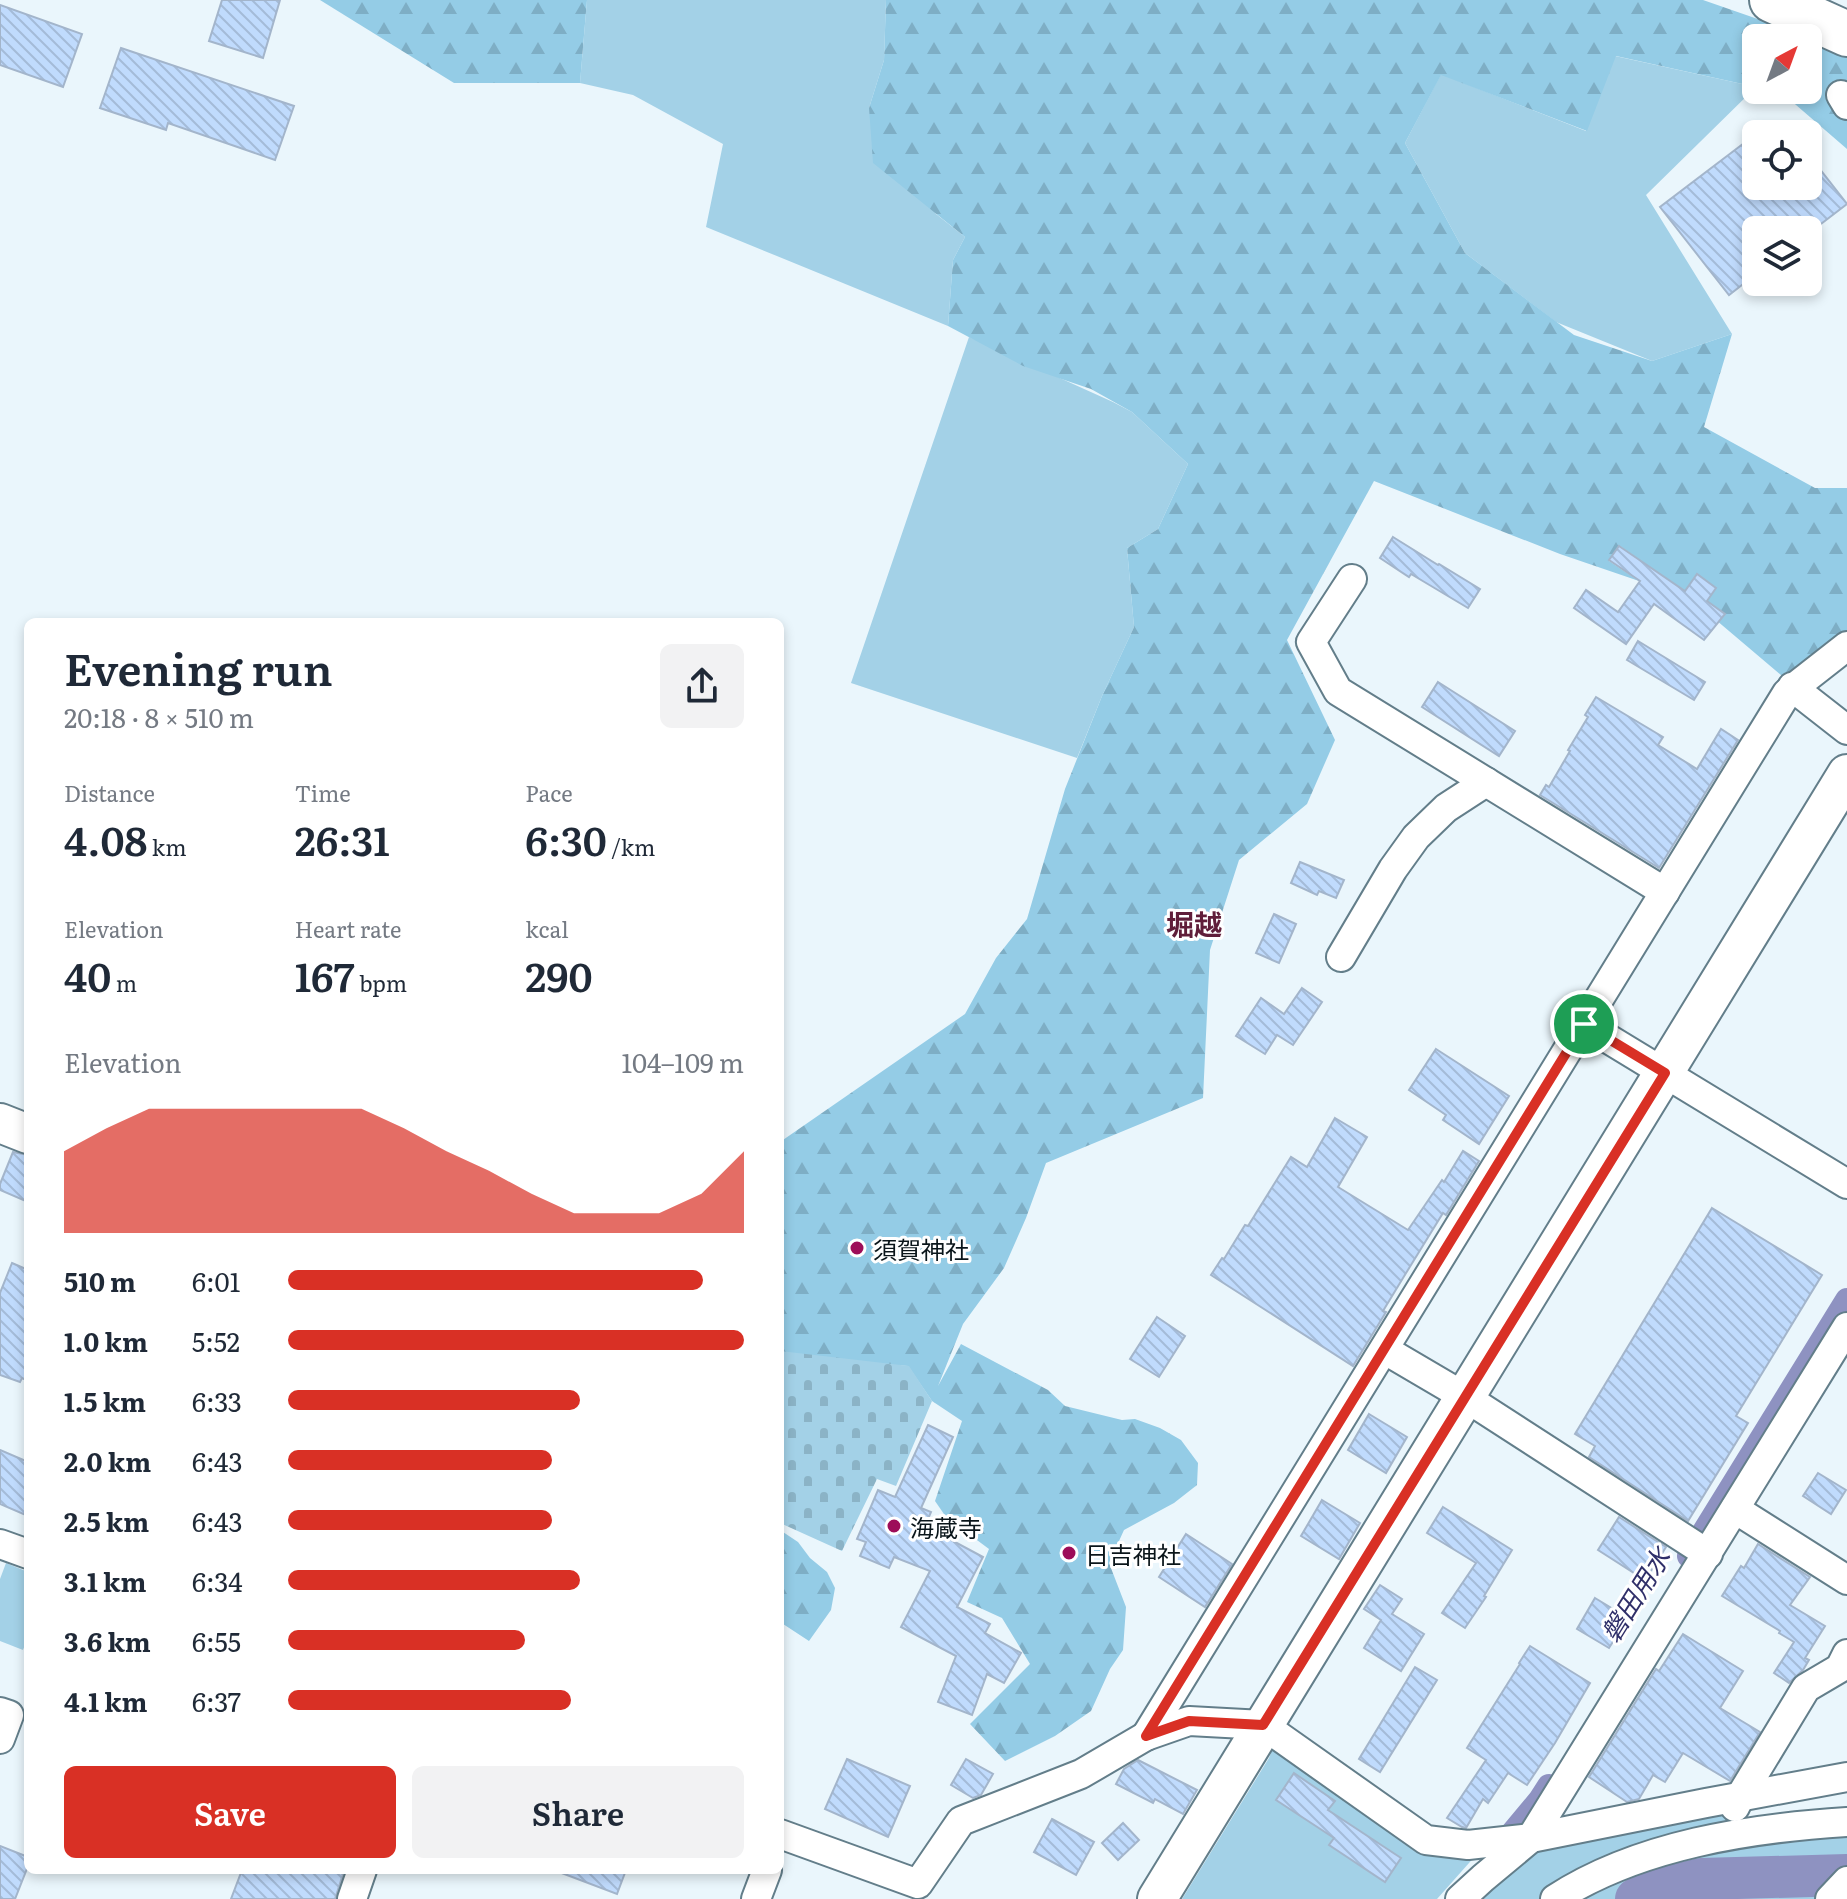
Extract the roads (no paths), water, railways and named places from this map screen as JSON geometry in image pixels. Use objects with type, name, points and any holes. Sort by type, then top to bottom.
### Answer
[{"type":"highway","points":[[1772,0],[1847,34]]},
{"type":"street","points":[[1352,579],[1311,642],[1338,691],[1665,892]]},
{"type":"street","points":[[1146,1736],[1787,693],[1847,646]]},
{"type":"street","points":[[1792,687],[1847,730]]},
{"type":"street","points":[[1157,1899],[1847,774]]},
{"type":"street","points":[[1341,957],[1393,869],[1416,837],[1446,808],[1486,782]]},
{"type":"street","points":[[1584,1024],[1847,1184]]},
{"type":"street","points":[[0,1123],[24,1132]]},
{"type":"street","points":[[1460,1899],[1531,1838],[1847,1327]]},
{"type":"street","points":[[1385,1350],[1465,1397],[1708,1554]]},
{"type":"street","points":[[1735,1509],[1847,1580]]},
{"type":"street","points":[[0,1544],[24,1553]]},
{"type":"street","points":[[1723,1837],[1740,1797],[1806,1688],[1840,1668],[1847,1654]]},
{"type":"street","points":[[0,1712],[9,1715],[0,1739]]},
{"type":"street","points":[[784,1835],[918,1884],[961,1821],[1081,1774],[1146,1736],[1189,1721],[1263,1725],[1426,1840],[1468,1845],[1531,1838],[1847,1777]]},
{"type":"street","points":[[1555,1899],[1574,1886],[1688,1843],[1792,1825],[1847,1822]]},
{"type":"street","points":[[352,1899],[361,1874]]},
{"type":"street","points":[[756,1899],[765,1874]]},
{"type":"street","points":[[1830,1899],[1847,1881]]},
{"type":"waterway","name":"磐田用水","points":[[1689,1556],[1847,1300]]},
{"type":"waterway","name":"磐田用水","points":[[1500,1848],[1549,1786]]},
{"type":"waterway","points":[[1636,1899],[1648,1892],[1701,1879],[1847,1875]]},
{"type":"place","name":"須賀神社","points":[[857,1248]]},
{"type":"place","name":"海蔵寺","points":[[894,1526]]},
{"type":"place","name":"日吉神社","points":[[1069,1553]]},
{"type":"district","name":"堀越","points":[[1194,923]]}]
